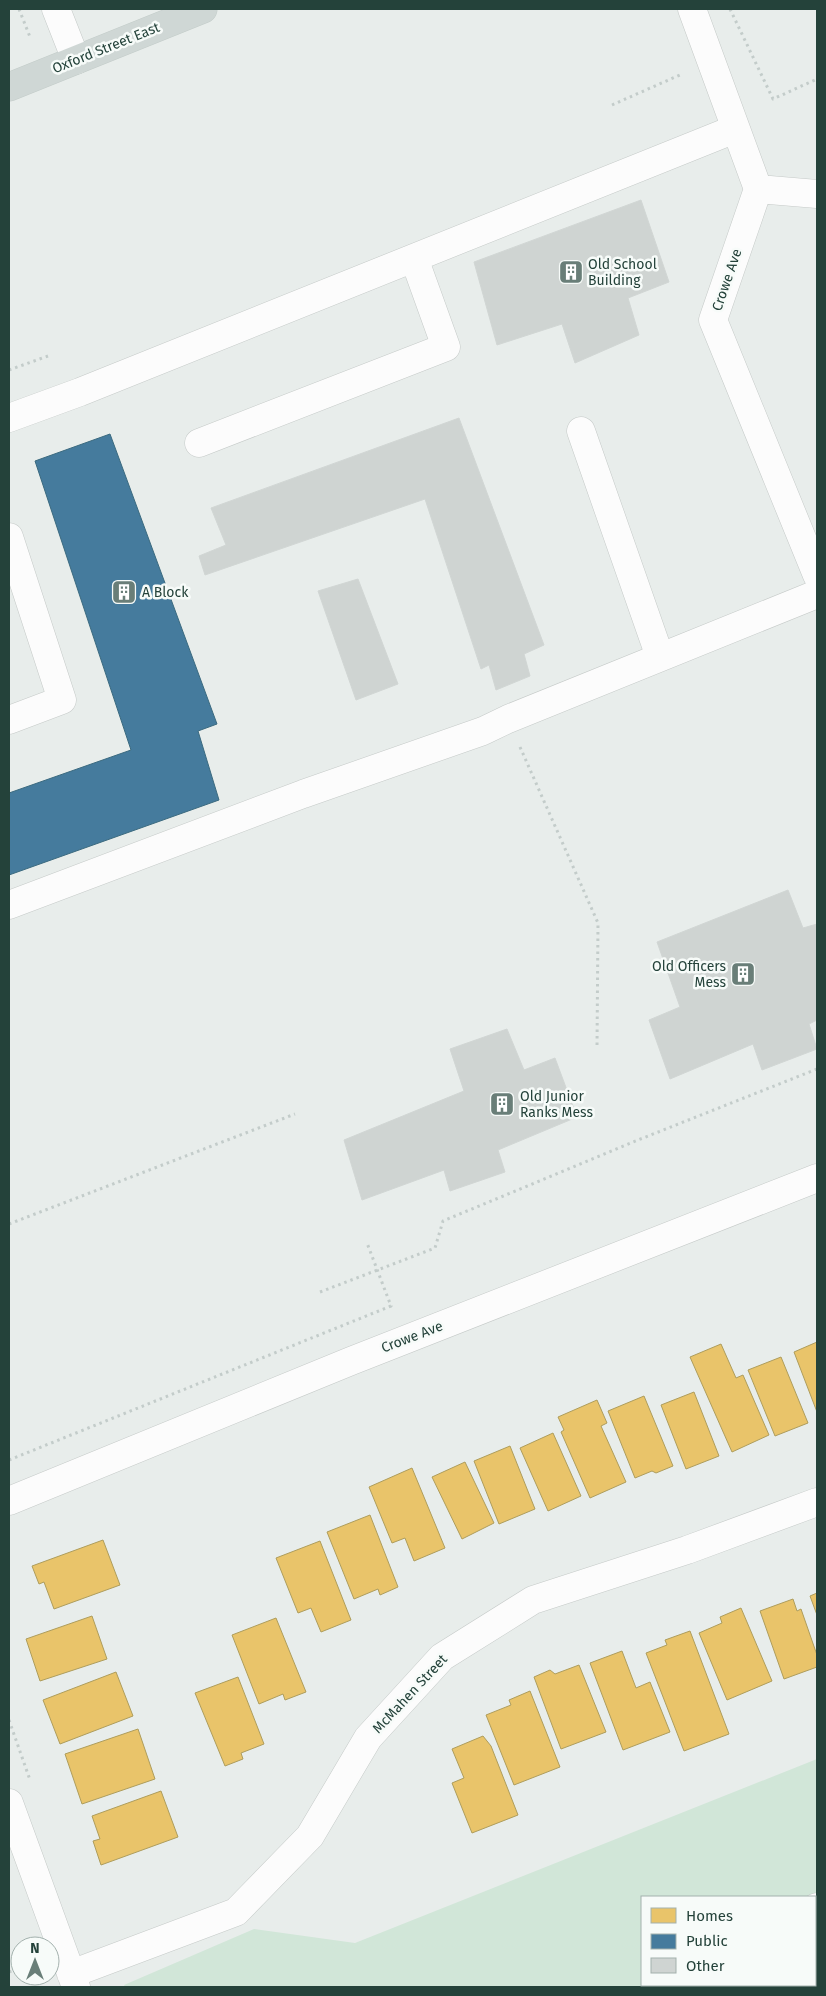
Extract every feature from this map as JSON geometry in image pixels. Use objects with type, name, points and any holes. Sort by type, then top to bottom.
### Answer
[{"type":"main road","name":"Oxford Street East","points":[[9,87],[203,9]]},
{"type":"street","points":[[56,9],[76,60]]},
{"type":"street","points":[[692,9],[758,189],[817,194]]},
{"type":"street","points":[[9,418],[80,392],[735,129]]},
{"type":"street","name":"Crowe Ave","points":[[758,189],[713,320],[817,575]]},
{"type":"street","points":[[199,443],[446,347],[414,258]]},
{"type":"street","points":[[581,431],[660,657]]},
{"type":"street","points":[[9,537],[62,700],[9,720]]},
{"type":"street","points":[[9,905],[302,794],[482,731],[817,594]]},
{"type":"street","name":"Crowe Ave","points":[[9,1501],[351,1361],[817,1178]]},
{"type":"street","name":"McMahen Street","points":[[73,1980],[236,1912],[310,1836],[368,1738],[442,1657],[533,1600],[687,1550],[817,1502]]},
{"type":"street","points":[[9,1803],[73,1980]]},
{"type":"path","points":[[730,9],[773,98],[817,79]]},
{"type":"path","points":[[612,105],[682,74]]},
{"type":"path","points":[[9,370],[48,356]]},
{"type":"path","points":[[508,719],[598,923],[597,1047]]},
{"type":"path","points":[[320,1292],[435,1248],[443,1221],[638,1140],[817,1069]]},
{"type":"path","points":[[9,1224],[295,1114]]},
{"type":"path","points":[[9,1460],[391,1306],[367,1242]]},
{"type":"green space","points":[[817,1759],[817,1987],[125,1987],[124,1985],[254,1929],[355,1943]]},
{"type":"building: Homes","points":[[817,1342],[817,1412],[794,1352]]},
{"type":"building: Homes","points":[[721,1344],[736,1378],[743,1375],[769,1435],[732,1452],[690,1357]]},
{"type":"building: Homes","points":[[781,1357],[808,1423],[775,1436],[748,1370]]},
{"type":"building: Homes","points":[[694,1392],[719,1456],[686,1469],[661,1405]]},
{"type":"building: Homes","points":[[644,1396],[673,1466],[656,1473],[652,1471],[635,1478],[608,1411]]},
{"type":"building: Homes","points":[[597,1400],[607,1423],[601,1426],[626,1482],[590,1498],[561,1432],[564,1430],[558,1417]]},
{"type":"building: Homes","points":[[553,1433],[581,1496],[548,1511],[520,1448]]},
{"type":"building: Homes","points":[[510,1446],[535,1509],[499,1524],[474,1461]]},
{"type":"building: Homes","points":[[465,1462],[494,1523],[462,1539],[432,1477]]},
{"type":"building: Homes","points":[[412,1468],[445,1548],[414,1561],[405,1538],[392,1543],[369,1487]]},
{"type":"building: Homes","points":[[370,1515],[398,1587],[380,1595],[378,1589],[354,1599],[327,1532]]},
{"type":"building: Homes","points":[[103,1540],[120,1585],[54,1609],[44,1582],[39,1584],[32,1566]]},
{"type":"building: Homes","points":[[320,1541],[351,1620],[321,1632],[311,1608],[298,1613],[276,1558]]},
{"type":"building: Homes","points":[[817,1593],[817,1615],[810,1596]]},
{"type":"building: Homes","points":[[793,1599],[797,1611],[801,1609],[817,1655],[817,1667],[784,1679],[760,1611]]},
{"type":"building: Homes","points":[[741,1608],[772,1681],[727,1700],[699,1633],[722,1623],[720,1617]]},
{"type":"building: Homes","points":[[92,1616],[107,1659],[40,1681],[26,1639]]},
{"type":"building: Homes","points":[[276,1618],[306,1692],[285,1700],[283,1694],[259,1704],[232,1635]]},
{"type":"building: Homes","points":[[690,1631],[729,1734],[684,1751],[646,1653],[667,1645],[665,1640]]},
{"type":"building: Homes","points":[[622,1651],[636,1688],[650,1682],[670,1732],[623,1750],[590,1663]]},
{"type":"building: Homes","points":[[579,1665],[606,1732],[561,1749],[534,1677],[550,1670],[555,1674]]},
{"type":"building: Homes","points":[[116,1672],[133,1716],[60,1744],[43,1700]]},
{"type":"building: Homes","points":[[238,1677],[264,1744],[241,1753],[243,1759],[225,1766],[195,1693]]},
{"type":"building: Homes","points":[[530,1691],[560,1767],[514,1785],[486,1715],[511,1705],[509,1700]]},
{"type":"building: Homes","points":[[138,1729],[155,1779],[82,1804],[65,1754]]},
{"type":"building: Homes","points":[[483,1736],[491,1746],[518,1815],[472,1833],[452,1783],[464,1778],[452,1749]]},
{"type":"building: Homes","points":[[161,1791],[178,1837],[101,1865],[93,1841],[100,1839],[92,1816]]},
{"type":"building: Public","name":"A Block","points":[[110,434],[217,724],[198,731],[219,800],[9,875],[9,793],[131,750],[35,461]]},
{"type":"building: Other","name":"Old School Building","points":[[641,200],[669,282],[628,298],[639,335],[575,363],[562,324],[497,345],[474,262]]},
{"type":"building: Other","points":[[459,418],[544,645],[524,654],[530,676],[496,690],[489,665],[481,669],[425,499],[205,575],[199,556],[226,545],[211,508]]},
{"type":"building: Other","points":[[358,579],[398,684],[356,700],[318,591]]},
{"type":"building: Other","name":"Old Officers Mess","points":[[788,890],[803,928],[817,924],[817,1020],[809,1024],[817,1049],[762,1070],[753,1044],[670,1079],[649,1020],[680,1007],[657,942]]},
{"type":"building: Other","name":"Old Junior Ranks Mess","points":[[507,1029],[524,1070],[555,1058],[577,1117],[498,1150],[505,1172],[450,1191],[444,1170],[362,1200],[344,1140],[464,1091],[450,1049]]},
{"type":"place","name":"Old School Building","points":[[571,272]]},
{"type":"place","name":"A Block","points":[[124,592]]},
{"type":"place","name":"Old Officers Mess","points":[[743,974]]},
{"type":"place","name":"Old Junior Ranks Mess","points":[[502,1104]]}]
